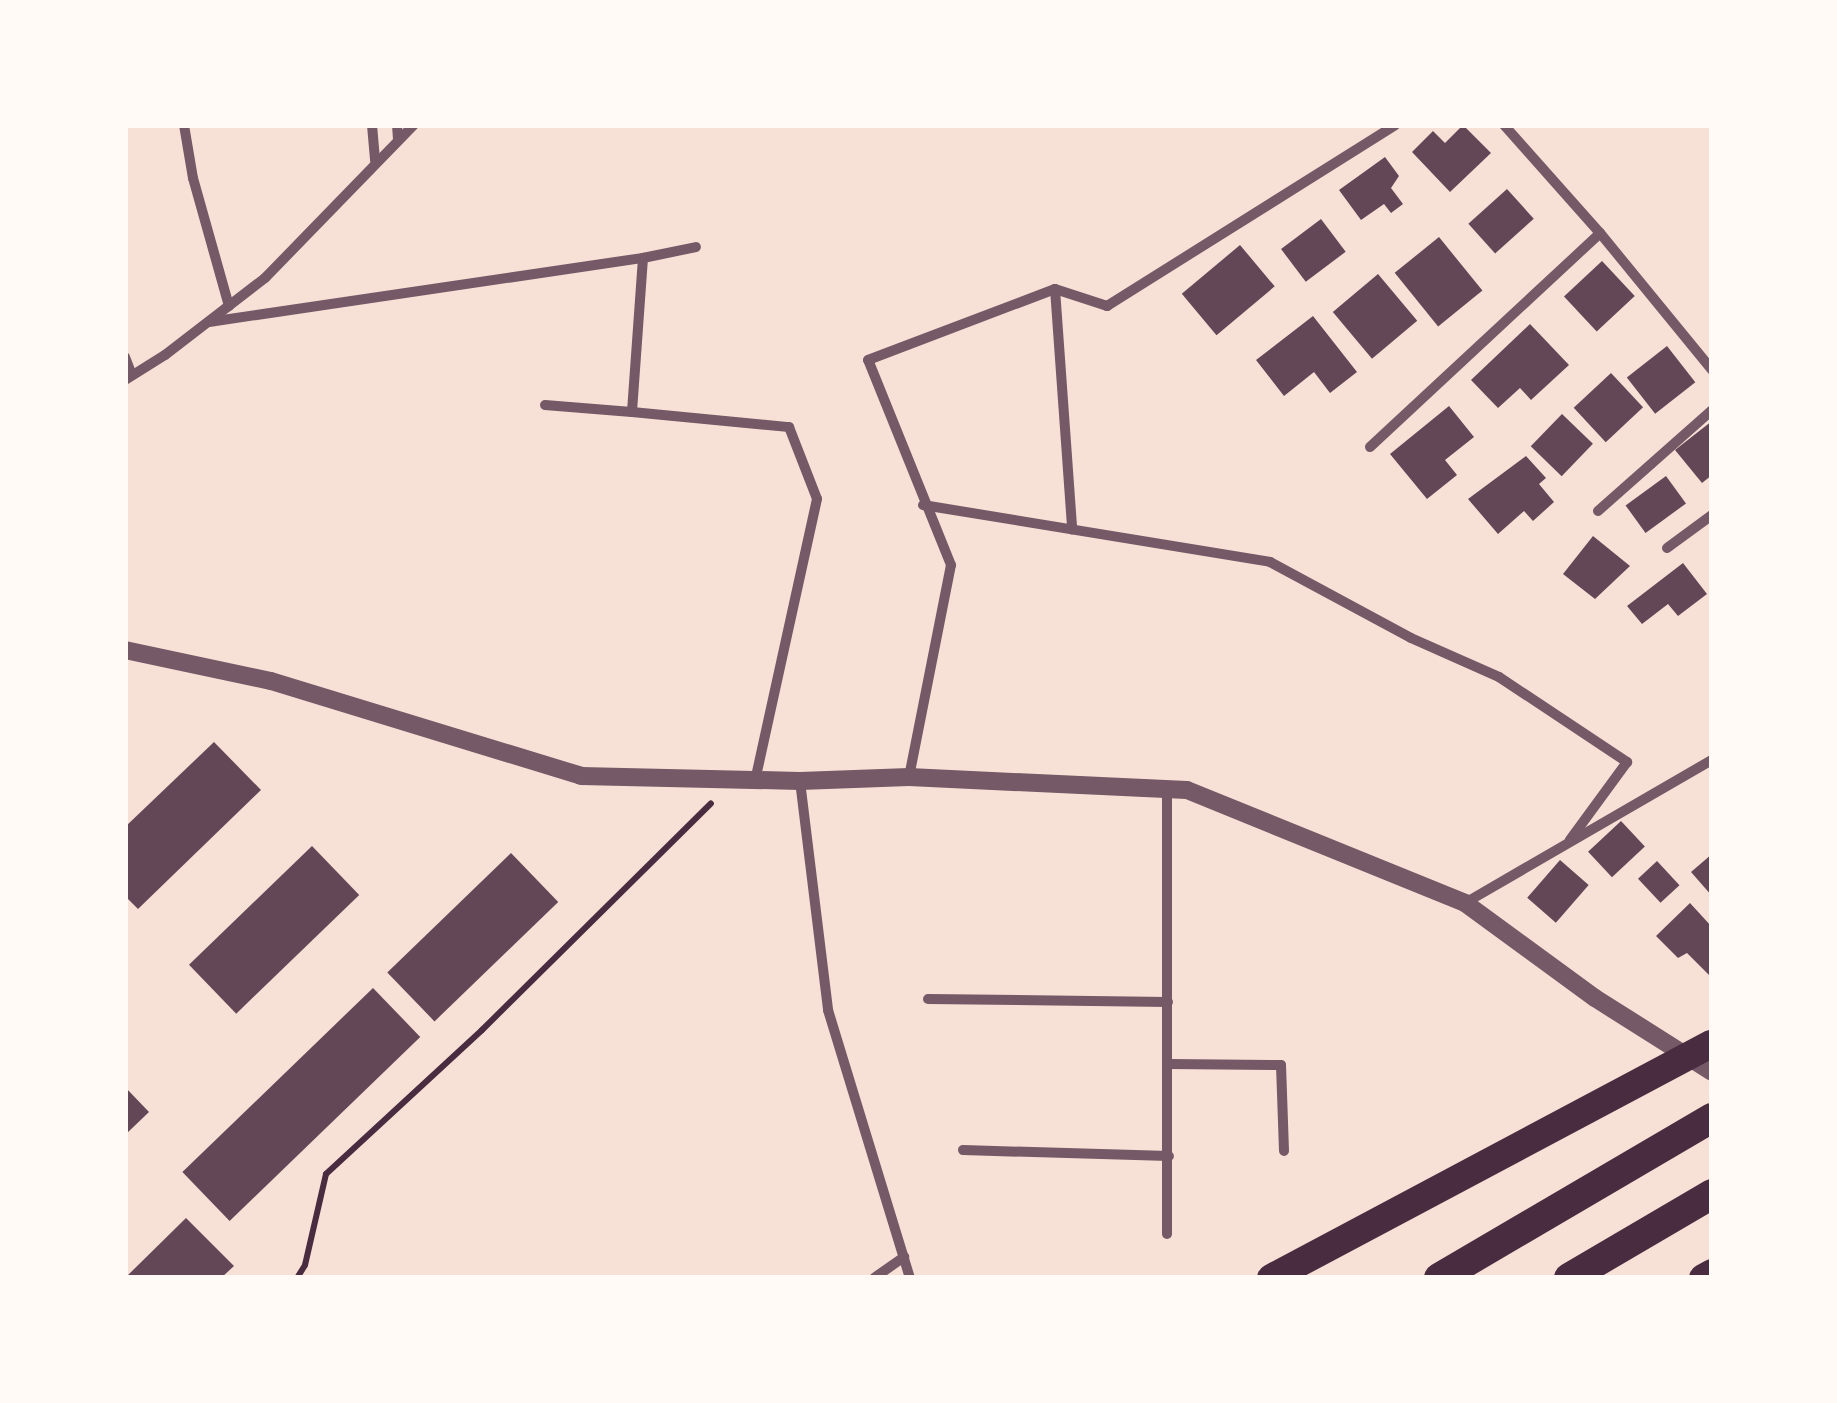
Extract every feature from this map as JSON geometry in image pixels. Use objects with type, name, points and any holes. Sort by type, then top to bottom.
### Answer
[{"type":"highway","points":[[1271,1278],[1700,1050]]},
{"type":"highway","points":[[1439,1278],[1712,1118]]},
{"type":"highway","points":[[1569,1278],[1712,1194]]},
{"type":"highway","points":[[1703,1278],[1712,1273]]},
{"type":"street","points":[[184,125],[193,178],[229,306]]},
{"type":"street","points":[[372,125],[375,161]]},
{"type":"street","points":[[396,125],[398,140]]},
{"type":"street","points":[[125,357],[128,378],[265,278],[414,125]]},
{"type":"street","points":[[910,777],[950,565],[922,505],[868,360],[1055,289],[1108,306],[1395,125]]},
{"type":"street","points":[[1504,125],[1600,233],[1712,370]]},
{"type":"street","points":[[1370,447],[1600,233]]},
{"type":"street","points":[[208,322],[696,247]]},
{"type":"street","points":[[632,412],[643,258]]},
{"type":"street","points":[[1055,289],[1072,529]]},
{"type":"street","points":[[545,405],[789,428],[817,499],[755,780]]},
{"type":"street","points":[[1598,510],[1712,410]]},
{"type":"street","points":[[922,505],[1270,562],[1411,638],[1500,678],[1628,762],[1570,840]]},
{"type":"street","points":[[1666,548],[1712,515]]},
{"type":"street","points":[[125,650],[271,681],[582,776],[800,781],[910,777],[1187,790],[1465,903],[1594,998],[1700,1050],[1712,1072]]},
{"type":"street","points":[[1465,903],[1711,763]]},
{"type":"street","points":[[800,781],[828,1010],[910,1278]]},
{"type":"street","points":[[1167,790],[1167,1234]]},
{"type":"street","points":[[928,999],[1168,1002]]},
{"type":"street","points":[[1169,1064],[1282,1065],[1284,1151]]},
{"type":"street","points":[[963,1150],[1169,1156]]},
{"type":"street","points":[[874,1278],[904,1258]]},
{"type":"path","points":[[297,1278],[305,1264],[326,1174],[482,1030],[735,780]]},
{"type":"building","points":[[1463,125],[1491,153],[1450,192],[1412,152],[1433,131],[1445,143]]},
{"type":"building","points":[[1385,157],[1399,176],[1391,188],[1403,204],[1391,213],[1384,204],[1361,220],[1339,190]]},
{"type":"building","points":[[1507,189],[1534,219],[1495,254],[1468,224]]},
{"type":"building","points":[[1321,219],[1346,252],[1306,282],[1281,249]]},
{"type":"building","points":[[1439,237],[1482,291],[1438,326],[1395,273]]},
{"type":"building","points":[[1240,245],[1275,286],[1216,335],[1182,294]]},
{"type":"building","points":[[1602,261],[1635,296],[1597,332],[1564,296]]},
{"type":"building","points":[[1378,274],[1417,321],[1372,359],[1333,312]]},
{"type":"building","points":[[1313,316],[1357,372],[1330,393],[1314,372],[1284,396],[1256,360]]},
{"type":"building","points":[[1530,324],[1569,365],[1531,400],[1520,388],[1498,408],[1471,380]]},
{"type":"building","points":[[1667,346],[1695,382],[1655,414],[1627,377]]},
{"type":"building","points":[[1611,373],[1643,407],[1606,442],[1574,408]]},
{"type":"building","points":[[1449,406],[1474,437],[1445,460],[1457,475],[1427,499],[1390,454]]},
{"type":"building","points":[[1562,414],[1593,444],[1562,476],[1531,446]]},
{"type":"building","points":[[1712,421],[1712,475],[1702,483],[1675,450]]},
{"type":"building","points":[[1526,456],[1546,478],[1539,484],[1554,502],[1533,521],[1524,511],[1498,534],[1468,499]]},
{"type":"building","points":[[1666,476],[1686,504],[1646,533],[1626,505]]},
{"type":"building","points":[[1593,536],[1630,566],[1595,599],[1563,574]]},
{"type":"building","points":[[1683,563],[1707,594],[1678,616],[1668,604],[1642,624],[1627,606]]},
{"type":"building","points":[[214,742],[261,790],[138,909],[125,896],[125,827]]},
{"type":"building","points":[[1621,821],[1645,847],[1612,877],[1588,852]]},
{"type":"building","points":[[312,846],[359,895],[236,1014],[189,965]]},
{"type":"building","points":[[511,853],[558,902],[435,1021],[387,972]]},
{"type":"building","points":[[1712,854],[1712,896],[1691,872]]},
{"type":"building","points":[[1560,860],[1589,885],[1556,923],[1527,898]]},
{"type":"building","points":[[1657,861],[1680,885],[1660,903],[1638,879]]},
{"type":"building","points":[[1690,903],[1712,927],[1712,978],[1687,953],[1678,958],[1656,936]]},
{"type":"building","points":[[373,988],[420,1037],[230,1221],[182,1172]]},
{"type":"building","points":[[125,1087],[149,1112],[125,1135]]},
{"type":"building","points":[[186,1218],[234,1266],[221,1278],[125,1278]]}]
